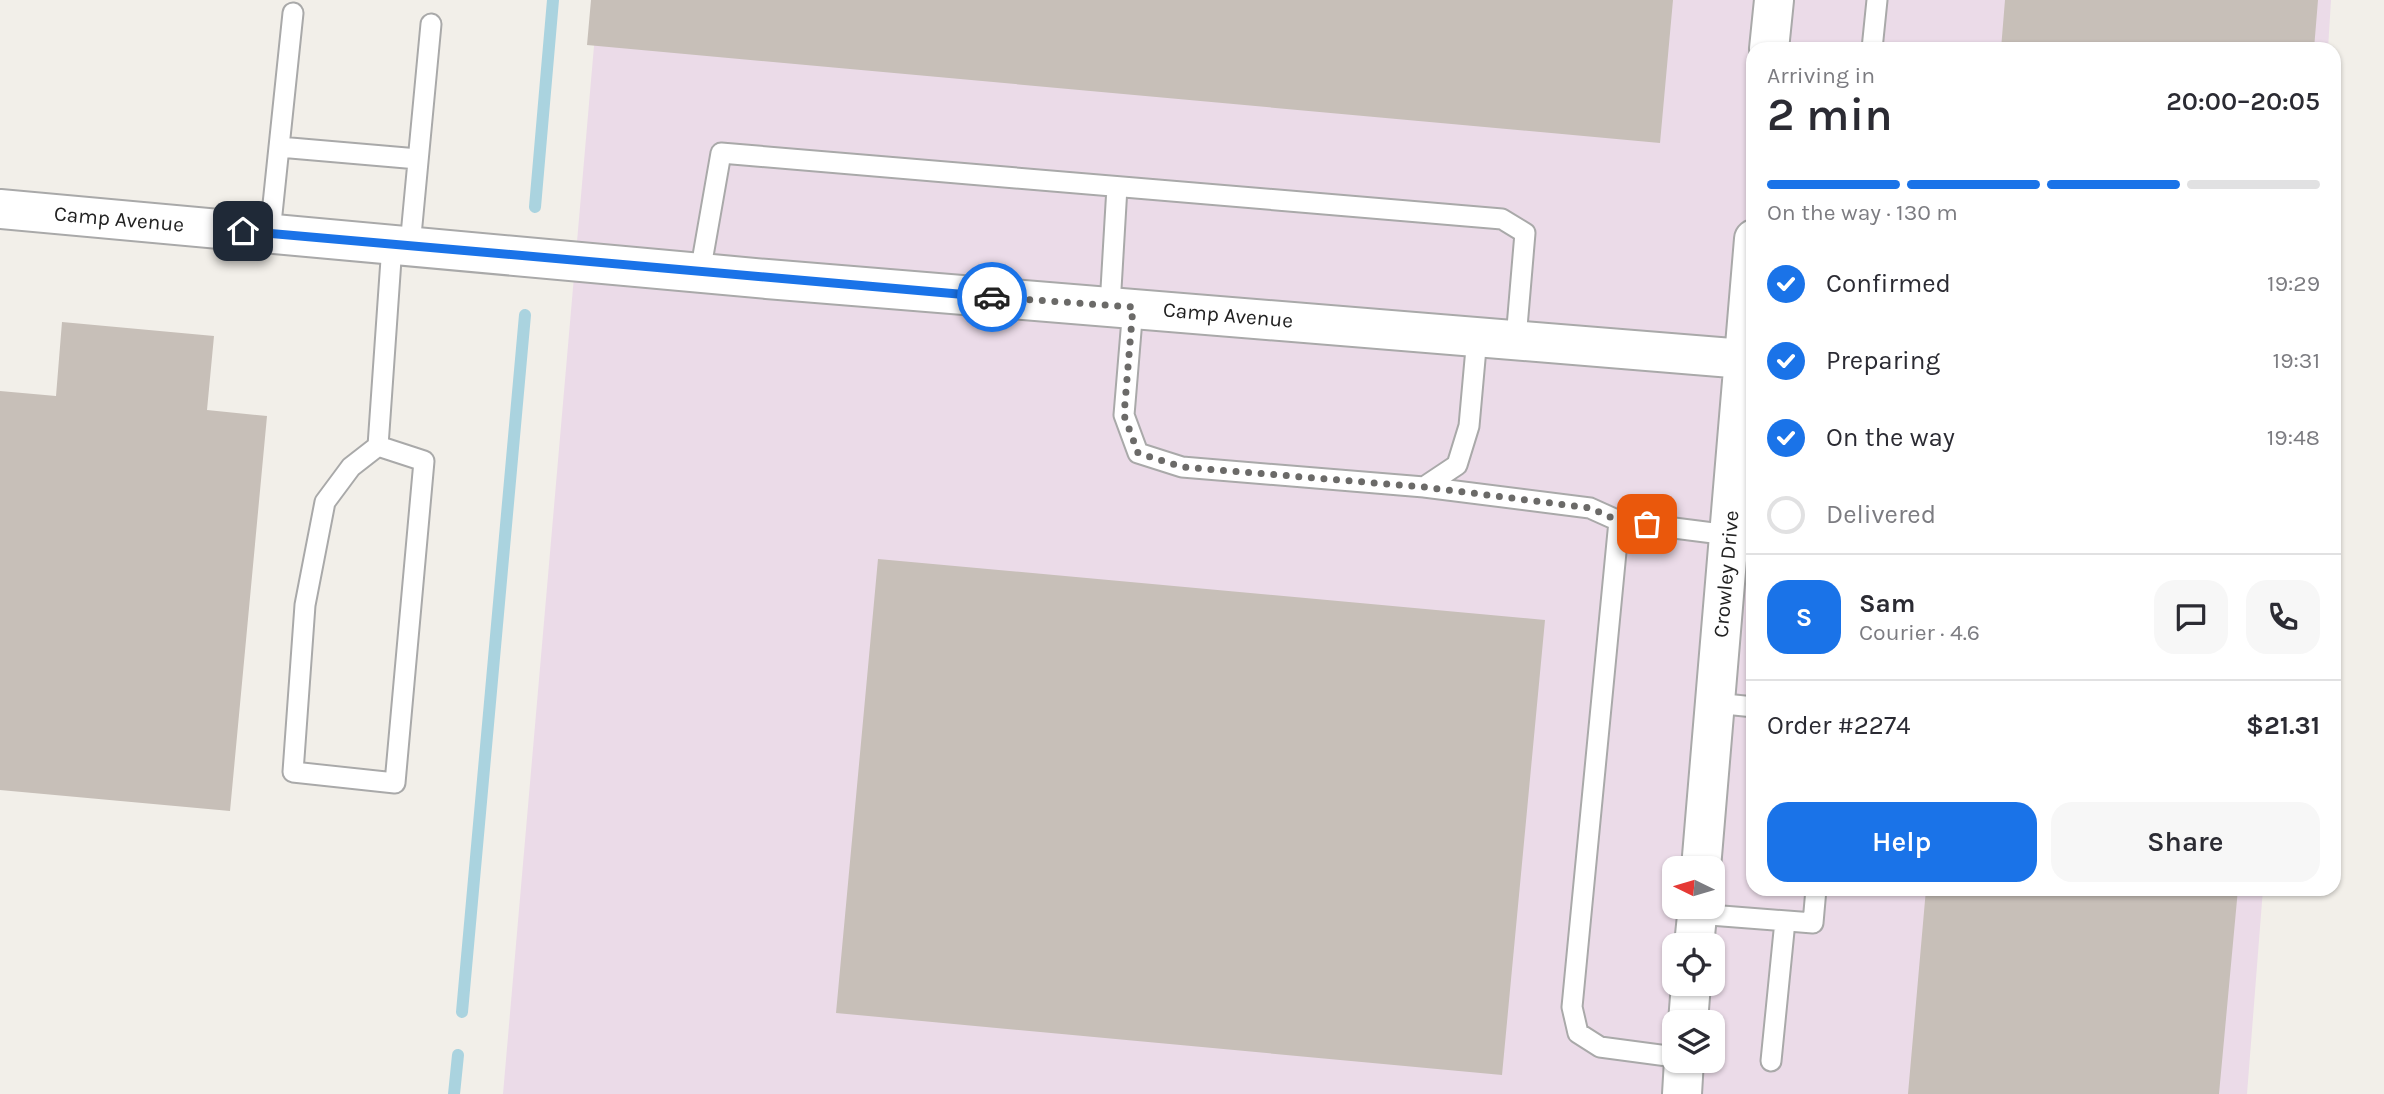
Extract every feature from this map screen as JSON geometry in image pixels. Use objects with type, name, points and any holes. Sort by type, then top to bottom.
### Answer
[{"type":"street","points":[[1770,42],[1774,0]]},
{"type":"street","name":"Camp Avenue","points":[[0,209],[700,273],[1746,360]]},
{"type":"street","name":"Crowley Drive","points":[[1702,856],[1729,535],[1746,386]]},
{"type":"street","points":[[1682,1094],[1683,1073]]},
{"type":"lane","points":[[1873,42],[1877,0]]},
{"type":"lane","points":[[270,233],[293,12]]},
{"type":"lane","points":[[379,446],[424,461],[395,783],[293,772],[305,605],[325,502],[351,467],[379,446],[401,246],[418,159],[431,24]]},
{"type":"lane","points":[[279,147],[418,159]]},
{"type":"lane","points":[[700,273],[721,153],[1502,219],[1525,233],[1516,340]]},
{"type":"lane","points":[[1116,187],[1124,415],[1138,453],[1182,467],[1424,487],[1590,508],[1619,521],[1729,535]]},
{"type":"lane","points":[[1424,487],[1457,465],[1469,426],[1477,337]]},
{"type":"lane","points":[[1619,521],[1572,1007],[1578,1033],[1601,1047],[1662,1055]]},
{"type":"lane","points":[[1715,703],[1746,706]]},
{"type":"lane","points":[[1697,922],[1813,923],[1815,896]]},
{"type":"lane","points":[[1771,1061],[1785,921]]},
{"type":"shaded area","points":[[598,0],[2331,0],[2328,42],[1746,42],[1746,896],[2262,896],[2247,1094],[503,1094]]},
{"type":"building","points":[[591,0],[1673,0],[1660,143],[587,45]]},
{"type":"building","points":[[2005,0],[2318,0],[2315,42],[2002,42]]},
{"type":"building","points":[[62,322],[214,336],[207,410],[267,416],[230,811],[0,790],[0,391],[56,396]]},
{"type":"building","points":[[878,559],[1545,620],[1502,1075],[836,1013]]},
{"type":"building","points":[[1925,896],[2237,896],[2219,1094],[1908,1094]]},
{"type":"waterway","points":[[535,207],[553,0]]},
{"type":"waterway","points":[[462,1012],[525,315]]},
{"type":"waterway","points":[[454,1094],[458,1055]]},
{"type":"way so far","points":[[992,297],[1133,307],[1124,415],[1138,453],[1182,467],[1424,487],[1590,508],[1619,521],[1647,524]]},
{"type":"route","points":[[243,231],[992,297]]}]
